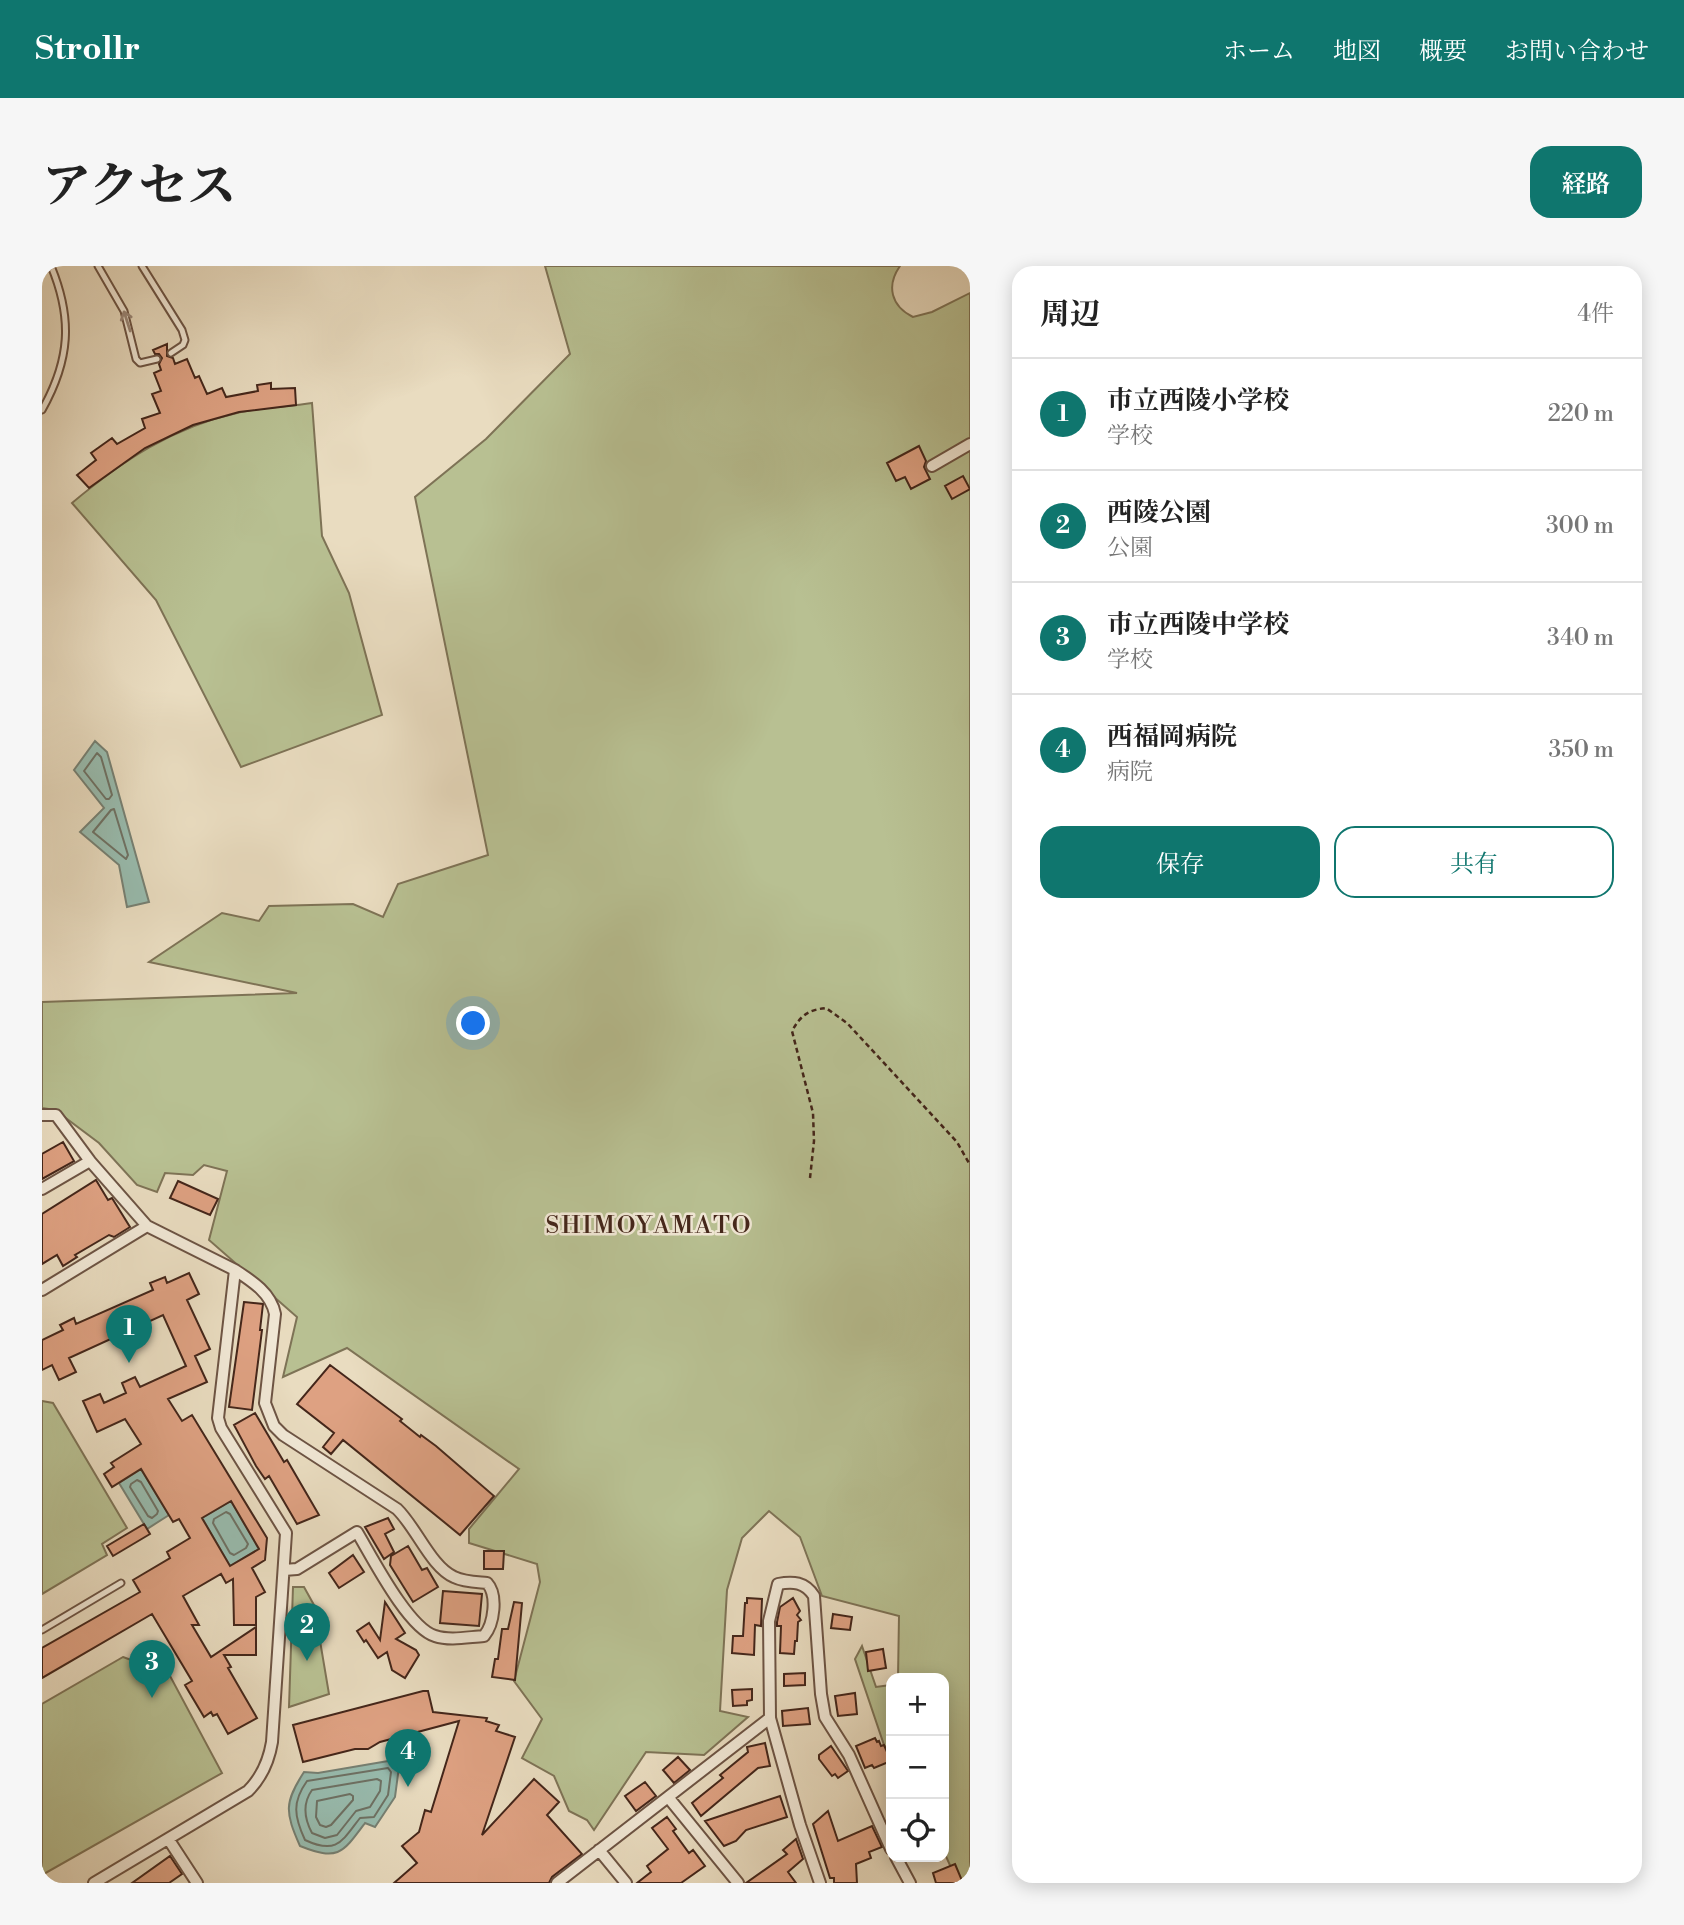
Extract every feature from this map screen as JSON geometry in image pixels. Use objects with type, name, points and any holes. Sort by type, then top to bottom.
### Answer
[{"type":"street","points":[[932,466],[970,444]]},
{"type":"street","points":[[42,1115],[56,1115],[90,1161],[147,1226],[235,1270],[264,1292],[273,1303],[275,1314],[265,1402],[274,1426],[283,1435],[397,1509],[442,1569],[451,1576],[487,1583],[494,1595],[490,1630],[484,1636],[460,1638],[437,1637],[426,1632],[413,1620],[357,1532],[297,1569],[284,1570]]},
{"type":"street","points":[[42,1189],[90,1161]]},
{"type":"street","points":[[42,1290],[147,1226]]},
{"type":"street","points":[[94,1883],[248,1791],[257,1782],[270,1754],[286,1533],[221,1428],[218,1418],[235,1270]]},
{"type":"street","points":[[820,1883],[800,1825],[770,1718],[769,1621],[778,1584],[794,1581],[810,1589],[814,1596],[825,1717],[849,1755],[886,1838]]},
{"type":"street","points":[[556,1883],[770,1718]]},
{"type":"street","points":[[668,1797],[738,1883]]},
{"type":"street","points":[[169,1840],[197,1883]]},
{"type":"street","points":[[599,1850],[626,1883]]},
{"type":"street","points":[[899,1862],[910,1883]]},
{"type":"lane","points":[[42,410],[59,376],[66,342],[64,304],[51,266]]},
{"type":"lane","points":[[98,266],[124,312],[136,359],[140,363],[157,359]]},
{"type":"lane","points":[[142,266],[182,330],[185,340],[183,345],[170,353]]},
{"type":"lane","points":[[42,1630],[121,1583]]},
{"type":"path","points":[[810,1178],[814,1141],[813,1113],[792,1031],[800,1016],[812,1010],[826,1008],[847,1023],[957,1142],[970,1165]]},
{"type":"green space","points":[[545,266],[900,266],[893,281],[893,295],[900,307],[913,317],[932,312],[970,293],[970,1883],[958,1883],[949,1862],[949,1673],[898,1673],[899,1616],[822,1596],[800,1537],[769,1511],[742,1538],[727,1590],[720,1711],[748,1717],[704,1755],[646,1752],[594,1830],[587,1820],[569,1811],[554,1776],[522,1758],[542,1719],[514,1681],[540,1582],[537,1564],[469,1543],[469,1529],[519,1469],[347,1348],[283,1377],[297,1317],[209,1240],[227,1171],[204,1165],[193,1175],[165,1173],[157,1192],[137,1185],[99,1143],[55,1110],[42,1108],[42,1002],[297,993],[149,962],[222,913],[259,921],[269,906],[353,904],[383,917],[398,884],[488,855],[415,497],[486,439],[570,354]]},
{"type":"green space","points":[[312,403],[322,536],[349,593],[382,715],[241,767],[156,600],[72,503],[129,460],[191,427],[246,411]]},
{"type":"green space","points":[[42,1401],[53,1403],[127,1528],[102,1544],[107,1555],[42,1594]]},
{"type":"green space","points":[[293,1587],[304,1587],[319,1614],[318,1629],[329,1694],[289,1707]]},
{"type":"green space","points":[[862,1646],[876,1687],[886,1686],[886,1748],[884,1745],[855,1659]]},
{"type":"green space","points":[[123,1657],[169,1674],[222,1773],[42,1875],[42,1704]]},
{"type":"water","points":[[95,741],[107,752],[149,902],[127,907],[119,865],[80,832],[104,808],[74,770]]},
{"type":"water","points":[[141,1469],[169,1515],[147,1529],[119,1483]]},
{"type":"water","points":[[231,1501],[259,1549],[230,1566],[202,1518]]},
{"type":"water","points":[[400,1759],[395,1797],[375,1827],[365,1823],[338,1852],[323,1853],[300,1846],[291,1824],[289,1808],[293,1792],[304,1772],[318,1773]]},
{"type":"building","points":[[167,344],[167,356],[173,358],[175,364],[187,359],[195,378],[199,376],[207,394],[222,388],[226,397],[258,391],[257,385],[271,383],[271,389],[295,388],[296,405],[239,412],[193,425],[145,448],[89,488],[77,475],[96,460],[91,453],[112,438],[117,444],[145,428],[142,419],[160,413],[152,394],[161,391],[154,373],[161,370],[159,364],[162,358],[153,350]]},
{"type":"building","points":[[919,446],[930,479],[911,489],[905,477],[896,481],[887,463]]},
{"type":"building","points":[[963,476],[970,489],[952,499],[945,486]]},
{"type":"building","points":[[63,1142],[74,1161],[42,1179],[42,1154]]},
{"type":"building","points":[[96,1180],[108,1200],[112,1198],[130,1227],[114,1237],[109,1235],[75,1255],[77,1257],[63,1266],[57,1255],[42,1264],[42,1214]]},
{"type":"building","points":[[178,1181],[218,1199],[210,1215],[170,1198]]},
{"type":"building","points":[[189,1273],[199,1294],[187,1300],[210,1349],[195,1356],[207,1382],[168,1399],[182,1421],[192,1415],[267,1538],[265,1560],[252,1568],[265,1592],[256,1597],[256,1625],[234,1625],[233,1579],[226,1583],[221,1574],[183,1596],[199,1625],[192,1625],[211,1657],[256,1627],[256,1655],[224,1655],[231,1667],[228,1668],[257,1718],[228,1734],[217,1714],[213,1716],[211,1712],[204,1717],[185,1685],[192,1681],[152,1614],[42,1678],[42,1648],[140,1592],[133,1580],[170,1558],[167,1552],[190,1538],[179,1519],[173,1522],[141,1469],[112,1487],[104,1474],[114,1467],[111,1463],[141,1444],[125,1419],[97,1432],[83,1401],[100,1394],[104,1403],[126,1393],[122,1383],[135,1377],[140,1387],[186,1366],[163,1315],[69,1358],[76,1372],[59,1380],[52,1365],[42,1370],[42,1340],[63,1330],[60,1325],[74,1318],[76,1324],[153,1290],[150,1283],[165,1277],[167,1283]],"holes":[[[231,1501],[259,1549],[230,1566],[202,1518]]]},
{"type":"building","points":[[244,1302],[263,1304],[252,1410],[229,1407]]},
{"type":"building","points":[[330,1365],[402,1419],[400,1421],[420,1437],[421,1435],[436,1446],[494,1496],[460,1535],[343,1440],[331,1454],[323,1447],[334,1433],[297,1404]]},
{"type":"building","points":[[255,1413],[284,1462],[287,1460],[319,1515],[297,1524],[269,1476],[265,1479],[256,1466],[234,1425]]},
{"type":"building","points":[[388,1518],[394,1529],[385,1534],[394,1552],[384,1559],[365,1527]]},
{"type":"building","points":[[144,1524],[150,1534],[113,1556],[107,1546]]},
{"type":"building","points":[[408,1546],[422,1570],[427,1568],[438,1587],[413,1602],[390,1565],[391,1556]]},
{"type":"building","points":[[484,1551],[504,1551],[503,1569],[484,1569]]},
{"type":"building","points":[[353,1555],[364,1572],[339,1588],[329,1573]]},
{"type":"building","points":[[443,1591],[482,1594],[479,1626],[440,1623]]},
{"type":"building","points":[[747,1598],[762,1599],[761,1626],[755,1625],[754,1655],[732,1653],[733,1636],[743,1636]]},
{"type":"building","points":[[793,1598],[800,1611],[797,1615],[801,1620],[798,1622],[794,1654],[780,1653],[781,1626],[777,1626],[777,1622],[780,1607]]},
{"type":"building","points":[[385,1602],[405,1633],[396,1639],[416,1650],[419,1655],[405,1678],[392,1670],[387,1652],[378,1658],[357,1631],[369,1623],[380,1640]]},
{"type":"building","points":[[514,1602],[522,1603],[515,1680],[492,1677],[495,1659],[498,1659],[502,1629],[508,1629]]},
{"type":"building","points":[[833,1614],[852,1617],[850,1630],[831,1628]]},
{"type":"building","points":[[883,1649],[886,1668],[868,1671],[866,1652]]},
{"type":"building","points":[[805,1673],[805,1685],[784,1686],[784,1674]]},
{"type":"building","points":[[752,1689],[752,1700],[747,1701],[747,1705],[733,1706],[732,1690]]},
{"type":"building","points":[[428,1691],[433,1712],[487,1718],[486,1721],[499,1725],[496,1731],[515,1737],[482,1835],[534,1779],[559,1802],[547,1815],[582,1854],[552,1877],[549,1883],[394,1883],[417,1863],[402,1846],[419,1832],[425,1810],[431,1812],[459,1721],[380,1742],[368,1749],[355,1749],[303,1762],[293,1725]]},
{"type":"building","points":[[855,1693],[857,1714],[838,1716],[835,1696]]},
{"type":"building","points":[[808,1708],[810,1724],[783,1726],[782,1711]]},
{"type":"building","points":[[875,1738],[881,1746],[884,1745],[886,1763],[865,1768],[856,1746]]},
{"type":"building","points":[[765,1743],[770,1766],[758,1768],[701,1816],[692,1803],[723,1778],[720,1775],[748,1752],[747,1747]]},
{"type":"building","points":[[831,1746],[848,1771],[838,1778],[835,1774],[832,1776],[819,1759],[819,1755]]},
{"type":"building","points":[[678,1757],[690,1770],[674,1783],[663,1770]]},
{"type":"building","points":[[645,1782],[656,1796],[636,1811],[625,1796]]},
{"type":"building","points":[[780,1796],[787,1817],[746,1830],[736,1841],[724,1846],[705,1821]]},
{"type":"building","points":[[828,1811],[838,1841],[872,1826],[882,1847],[869,1852],[871,1858],[856,1864],[857,1883],[834,1883],[834,1878],[830,1878],[813,1824]]},
{"type":"building","points":[[667,1817],[676,1829],[673,1831],[689,1853],[693,1850],[705,1866],[681,1883],[637,1883],[651,1872],[647,1866],[668,1849],[652,1828]]},
{"type":"building","points":[[796,1839],[803,1859],[788,1872],[796,1883],[746,1883],[787,1854],[783,1850]]},
{"type":"building","points":[[170,1856],[182,1874],[169,1883],[132,1883]]},
{"type":"building","points":[[955,1864],[963,1883],[936,1883],[933,1873]]},
{"type":"place","name":"市立西陵小学校","points":[[129,1363]]},
{"type":"place","name":"西陵公園","points":[[307,1661]]},
{"type":"place","name":"市立西陵中学校","points":[[152,1698]]},
{"type":"place","name":"西福岡病院","points":[[408,1787]]},
{"type":"district","name":"SHIMOYAMATO","points":[[649,1226]]}]
